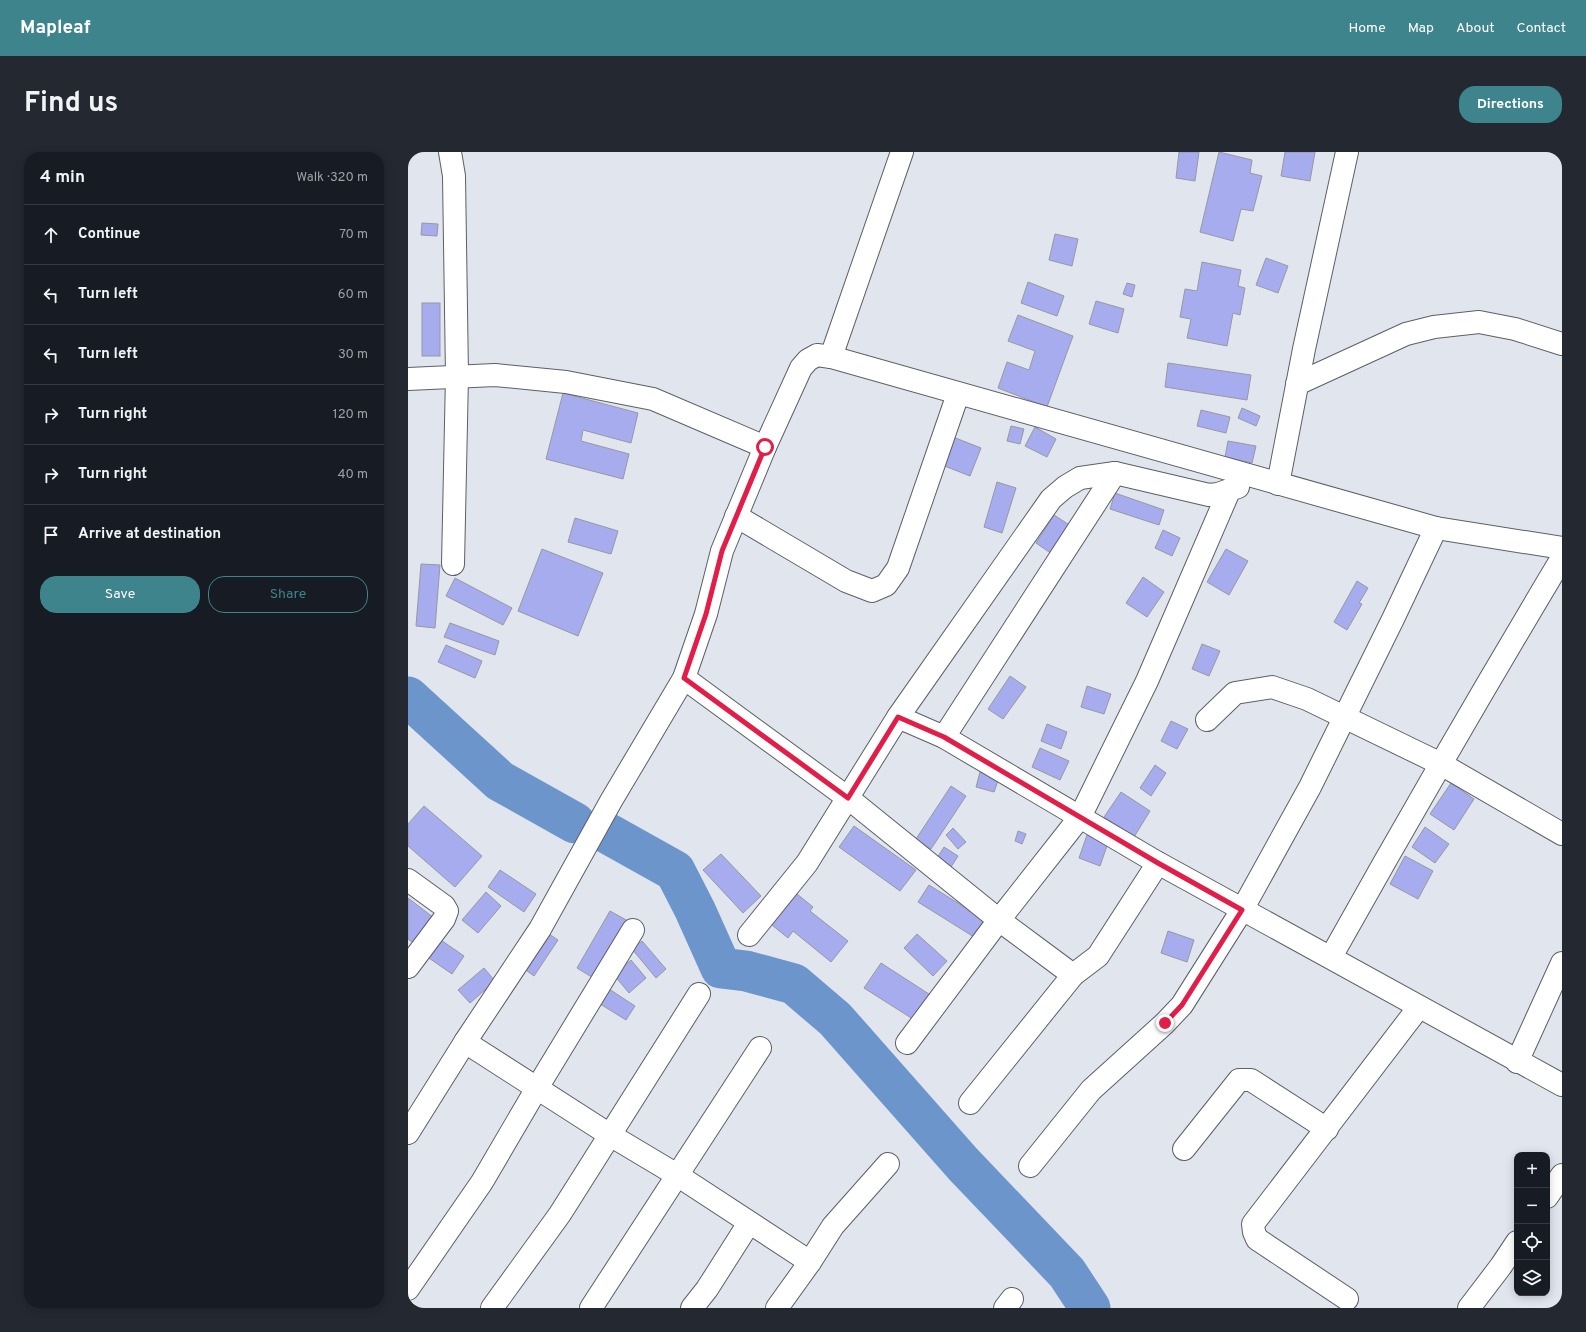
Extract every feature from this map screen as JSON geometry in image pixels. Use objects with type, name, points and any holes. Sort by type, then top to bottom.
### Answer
[{"type":"street","points":[[450,152],[454,176],[457,376],[453,564]]},
{"type":"street","points":[[831,357],[902,152]]},
{"type":"street","points":[[1269,481],[1297,384],[1347,152]]},
{"type":"street","points":[[1297,384],[1406,334],[1434,327],[1479,322],[1514,329],[1562,344]]},
{"type":"street","points":[[408,1133],[465,1042],[540,929],[611,801],[684,678],[706,614],[722,551],[736,516],[801,368],[808,360],[817,355],[831,357],[1436,528],[1562,548]]},
{"type":"street","points":[[408,379],[495,374],[566,382],[653,399],[765,447]]},
{"type":"street","points":[[736,516],[846,581],[872,591],[886,585],[898,568],[958,394]]},
{"type":"street","points":[[749,935],[807,863],[898,717],[1051,499],[1065,486],[1080,478],[1115,473],[1209,494],[1229,491],[1269,481]]},
{"type":"street","points":[[944,737],[1115,473]]},
{"type":"street","points":[[907,1043],[999,920],[1080,817],[1147,681],[1229,491]]},
{"type":"street","points":[[1030,1166],[1091,1090],[1165,1023],[1182,1005],[1242,910],[1310,787],[1436,528]]},
{"type":"street","points":[[1331,957],[1441,764],[1562,558]]},
{"type":"street","points":[[684,678],[848,798],[999,920],[1073,975]]},
{"type":"street","points":[[1207,720],[1235,693],[1272,687],[1307,699],[1441,764],[1562,834]]},
{"type":"street","points":[[898,717],[944,737],[1158,863],[1331,957],[1562,1086]]},
{"type":"street","points":[[970,1103],[1073,975],[1098,956],[1158,863]]},
{"type":"street","points":[[408,880],[444,906],[447,912],[444,919],[408,967]]},
{"type":"street","points":[[408,1289],[482,1182],[633,930]]},
{"type":"street","points":[[1517,1062],[1562,963]]},
{"type":"street","points":[[492,1308],[560,1214],[699,994]]},
{"type":"street","points":[[1346,1299],[1257,1239],[1254,1232],[1254,1224],[1419,1007]]},
{"type":"street","points":[[465,1042],[677,1175],[810,1262]]},
{"type":"street","points":[[591,1308],[760,1048]]},
{"type":"street","points":[[1184,1149],[1239,1080],[1251,1080],[1327,1129]]},
{"type":"street","points":[[777,1308],[810,1262],[833,1226],[888,1164]]},
{"type":"street","points":[[1550,1193],[1562,1175]]},
{"type":"street","points":[[692,1308],[707,1289],[749,1223]]},
{"type":"street","points":[[1469,1308],[1514,1246]]},
{"type":"building","points":[[1179,152],[1199,152],[1195,181],[1176,178]]},
{"type":"building","points":[[1219,152],[1252,160],[1250,173],[1262,176],[1253,211],[1241,209],[1233,241],[1200,232]]},
{"type":"building","points":[[1285,152],[1315,152],[1310,181],[1281,176]]},
{"type":"building","points":[[422,223],[438,224],[437,236],[421,235]]},
{"type":"building","points":[[1055,234],[1078,239],[1072,266],[1049,260]]},
{"type":"building","points":[[1266,258],[1288,266],[1278,293],[1256,285]]},
{"type":"building","points":[[1202,262],[1241,270],[1238,286],[1245,288],[1240,315],[1233,313],[1227,346],[1187,338],[1191,319],[1180,317],[1185,289],[1197,291]]},
{"type":"building","points":[[1028,282],[1064,296],[1057,316],[1021,303]]},
{"type":"building","points":[[1127,283],[1135,285],[1132,297],[1123,294]]},
{"type":"building","points":[[1096,301],[1124,309],[1118,333],[1089,324]]},
{"type":"building","points":[[422,303],[440,303],[440,356],[422,356]]},
{"type":"building","points":[[1018,315],[1073,336],[1047,407],[998,388],[1007,362],[1029,370],[1035,351],[1008,341]]},
{"type":"building","points":[[1168,363],[1251,375],[1247,400],[1165,387]]},
{"type":"building","points":[[563,393],[638,413],[631,443],[583,430],[581,441],[629,454],[623,479],[546,459]]},
{"type":"building","points":[[1242,408],[1260,416],[1256,426],[1238,418]]},
{"type":"building","points":[[1201,410],[1230,417],[1226,433],[1197,426]]},
{"type":"building","points":[[1011,426],[1024,429],[1020,444],[1007,441]]},
{"type":"building","points":[[1035,427],[1056,439],[1047,457],[1025,446]]},
{"type":"building","points":[[953,437],[981,448],[970,476],[942,465]]},
{"type":"building","points":[[1228,441],[1256,446],[1252,463],[1225,457]]},
{"type":"building","points":[[997,482],[1016,488],[1002,533],[984,527]]},
{"type":"building","points":[[1115,493],[1164,510],[1159,525],[1110,509]]},
{"type":"building","points":[[1054,515],[1071,526],[1052,554],[1036,543]]},
{"type":"building","points":[[575,518],[618,531],[611,554],[568,542]]},
{"type":"building","points":[[1163,530],[1180,538],[1172,556],[1155,548]]},
{"type":"building","points":[[542,549],[603,573],[578,636],[518,611]]},
{"type":"building","points":[[1226,549],[1248,561],[1229,595],[1207,582]]},
{"type":"building","points":[[421,564],[440,565],[435,628],[416,626]]},
{"type":"building","points":[[1143,577],[1164,592],[1147,617],[1126,603]]},
{"type":"building","points":[[455,578],[512,608],[503,625],[446,596]]},
{"type":"building","points":[[1357,581],[1368,588],[1359,603],[1362,604],[1347,630],[1334,622]]},
{"type":"building","points":[[450,623],[499,641],[495,655],[444,637]]},
{"type":"building","points":[[1202,644],[1220,651],[1209,676],[1192,669]]},
{"type":"building","points":[[446,645],[482,661],[475,678],[438,662]]},
{"type":"building","points":[[1010,676],[1026,687],[1003,719],[988,709]]},
{"type":"building","points":[[1087,686],[1111,694],[1104,714],[1081,707]]},
{"type":"building","points":[[1171,721],[1188,729],[1177,749],[1161,741]]},
{"type":"building","points":[[1047,724],[1067,732],[1061,749],[1041,741]]},
{"type":"building","points":[[1040,748],[1069,761],[1060,780],[1032,767]]},
{"type":"building","points":[[1155,765],[1166,773],[1151,796],[1140,788]]},
{"type":"building","points":[[980,772],[999,778],[994,792],[976,787]]},
{"type":"building","points":[[1451,783],[1474,799],[1454,830],[1430,814]]},
{"type":"building","points":[[951,786],[966,796],[931,849],[916,839]]},
{"type":"building","points":[[1121,792],[1150,811],[1134,837],[1104,817]]},
{"type":"building","points":[[424,806],[482,856],[455,887],[408,846],[408,824]]},
{"type":"building","points":[[854,826],[916,870],[900,891],[839,847]]},
{"type":"building","points":[[1425,827],[1449,844],[1435,863],[1412,847]]},
{"type":"building","points":[[953,828],[966,842],[958,849],[946,835]]},
{"type":"building","points":[[1018,831],[1026,834],[1022,844],[1015,841]]},
{"type":"building","points":[[1087,835],[1108,843],[1100,866],[1079,858]]},
{"type":"building","points":[[944,847],[958,856],[951,867],[937,858]]},
{"type":"building","points":[[721,854],[761,896],[743,913],[703,870]]},
{"type":"building","points":[[1405,856],[1433,871],[1418,899],[1390,884]]},
{"type":"building","points":[[500,870],[536,894],[524,912],[488,887]]},
{"type":"building","points":[[929,885],[985,920],[974,937],[918,902]]},
{"type":"building","points":[[486,892],[501,906],[478,933],[462,920]]},
{"type":"building","points":[[797,894],[813,907],[810,911],[848,941],[831,962],[793,931],[788,938],[772,925]]},
{"type":"building","points":[[408,898],[438,921],[419,947],[408,939]]},
{"type":"building","points":[[610,911],[628,921],[595,979],[577,968]]},
{"type":"building","points":[[1168,931],[1194,940],[1187,962],[1161,953]]},
{"type":"building","points":[[546,932],[558,940],[534,976],[523,968]]},
{"type":"building","points":[[917,934],[947,961],[933,976],[904,948]]},
{"type":"building","points":[[438,938],[464,956],[452,974],[426,956]]},
{"type":"building","points":[[642,941],[666,969],[656,978],[632,949]]},
{"type":"building","points":[[631,960],[646,978],[629,993],[614,975]]},
{"type":"building","points":[[881,963],[932,996],[916,1021],[864,988]]},
{"type":"building","points":[[484,968],[495,981],[470,1003],[458,990]]},
{"type":"building","points":[[606,987],[635,1006],[626,1020],[597,1002]]},
{"type":"waterway","points":[[408,697],[500,781],[575,823]]},
{"type":"waterway","points":[[607,833],[675,871],[695,910],[721,968],[746,971],[794,984],[835,1019],[963,1164],[1067,1273],[1090,1308]]},
{"type":"route","points":[[765,447],[722,551],[706,614],[684,678],[848,798],[898,717],[944,737],[1158,863],[1242,910],[1182,1005],[1165,1023]]}]
